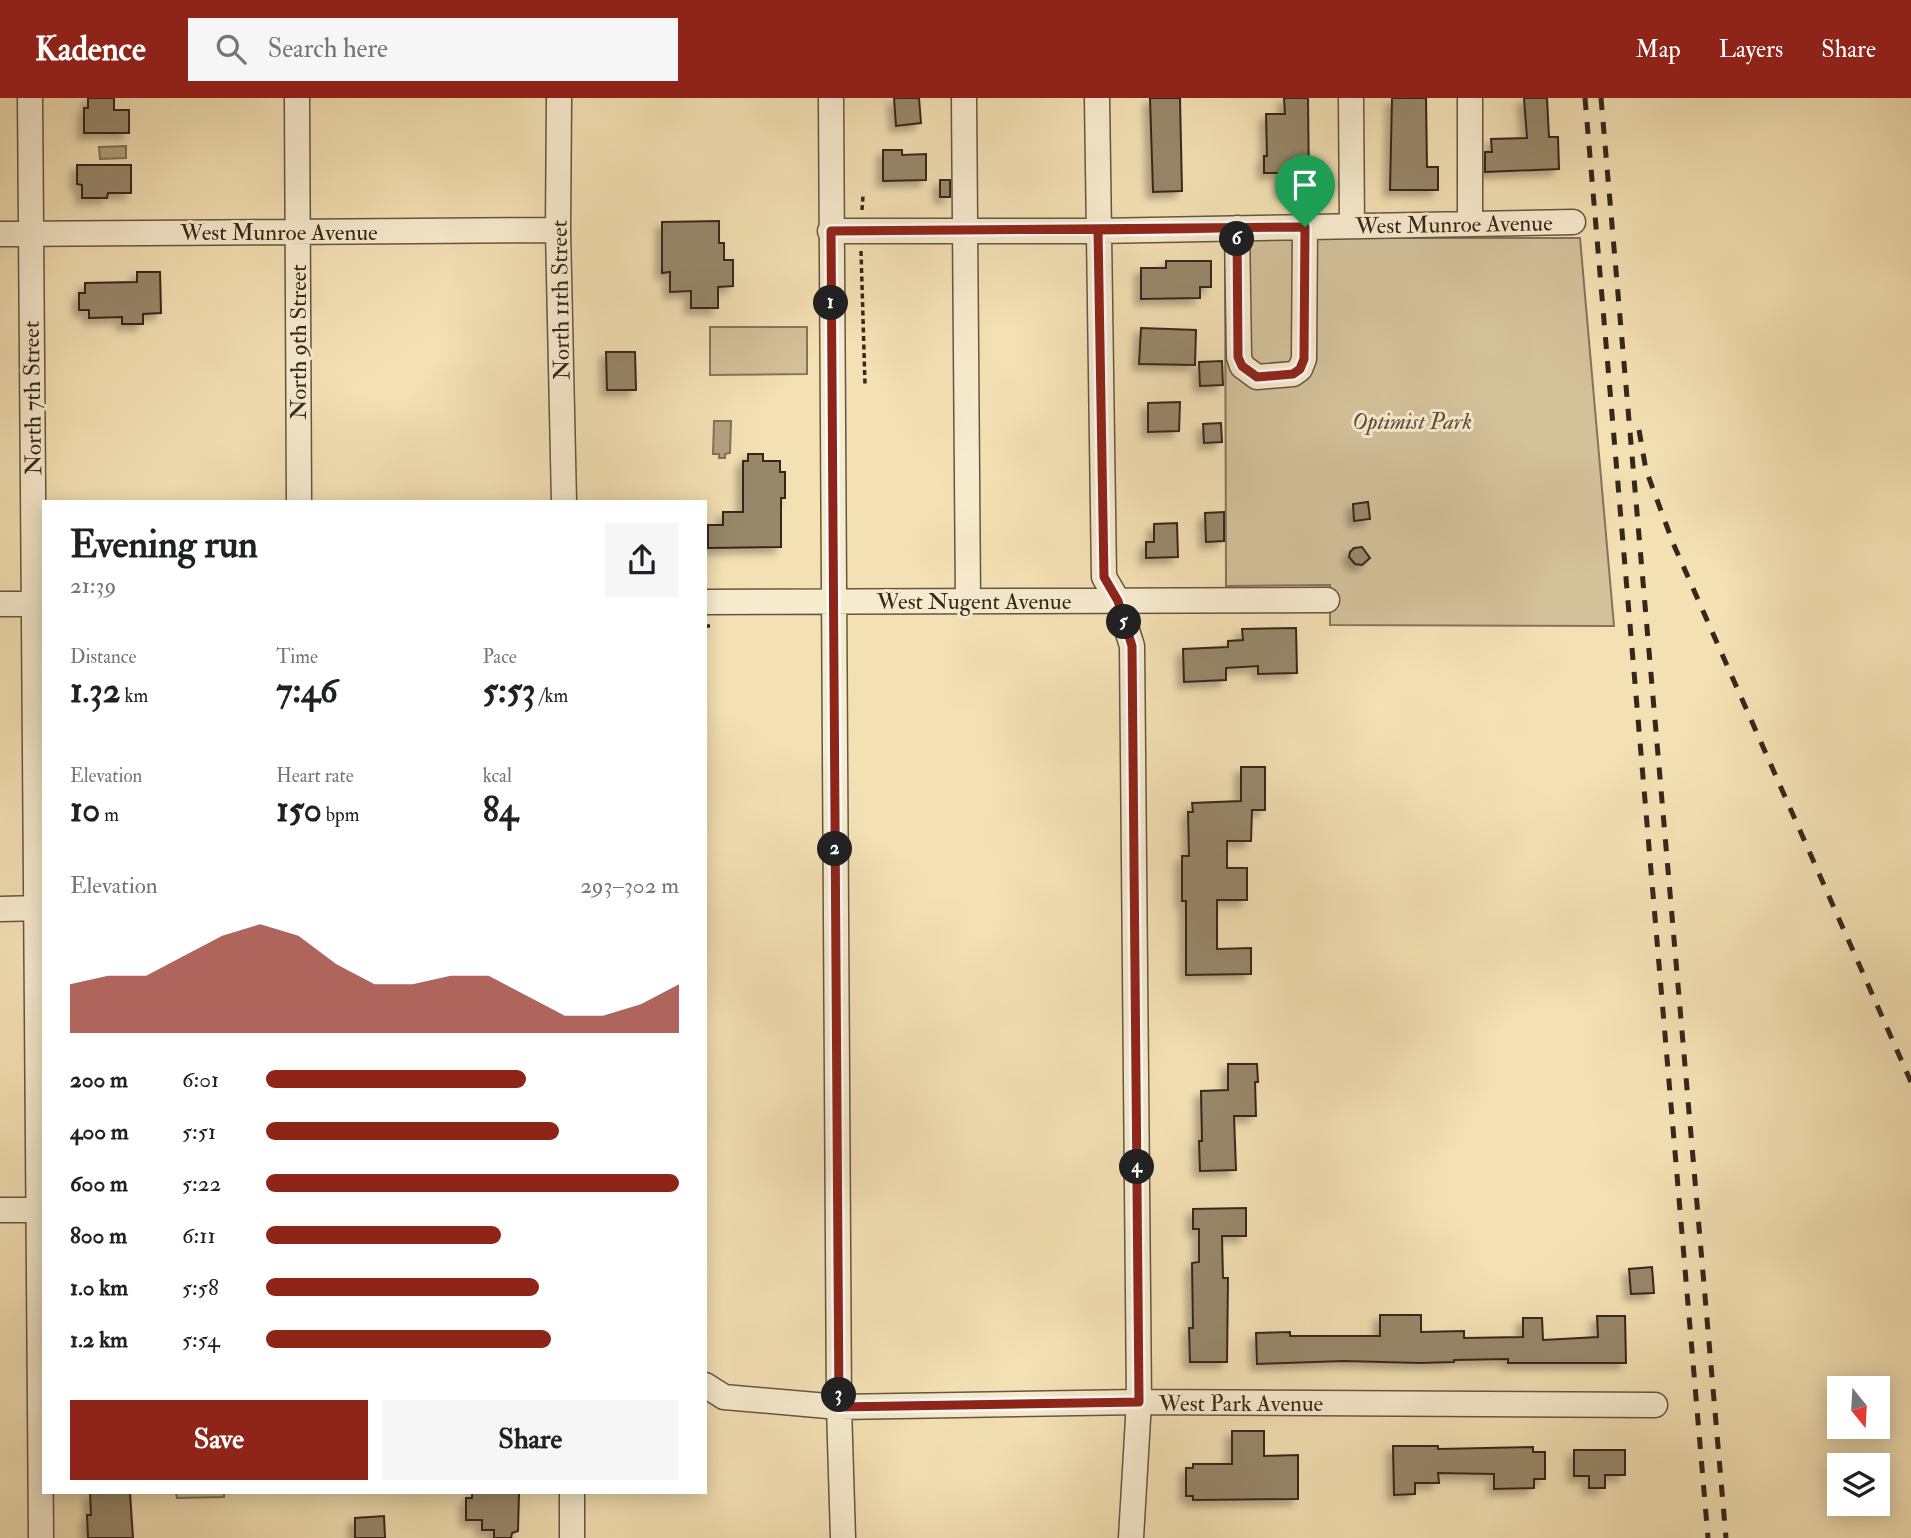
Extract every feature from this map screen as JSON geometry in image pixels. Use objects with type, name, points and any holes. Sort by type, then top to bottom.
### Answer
[{"type":"street","name":"North 7th Street","points":[[30,98],[29,234],[39,604],[41,1538]]},
{"type":"street","name":"North 9th Street","points":[[297,98],[299,500]]},
{"type":"street","name":"North 11th Street","points":[[559,98],[558,230],[564,500]]},
{"type":"street","points":[[831,98],[839,1407],[843,1538]]},
{"type":"street","points":[[964,98],[968,601]]},
{"type":"street","points":[[1097,98],[1104,577],[1118,601],[1132,646],[1139,1402],[1131,1538]]},
{"type":"street","points":[[1351,98],[1352,226]]},
{"type":"street","points":[[1470,98],[1470,224]]},
{"type":"street","name":"West Munroe Avenue","points":[[831,231],[1098,230],[1573,222]]},
{"type":"street","points":[[1237,228],[1238,357],[1242,366],[1257,377],[1293,374],[1300,369],[1304,359],[1305,227]]},
{"type":"street","name":"West Munroe Avenue","points":[[0,234],[558,230]]},
{"type":"street","name":"West Nugent Avenue","points":[[707,602],[1327,600]]},
{"type":"street","points":[[0,604],[39,604]]},
{"type":"street","points":[[0,909],[41,908]]},
{"type":"street","points":[[0,1210],[40,1210]]},
{"type":"street","name":"West Park Avenue","points":[[707,1386],[724,1397],[839,1407],[1139,1402],[1655,1405]]},
{"type":"street","points":[[572,1494],[572,1538]]},
{"type":"path","points":[[862,216],[863,195]]},
{"type":"path","points":[[861,243],[865,386]]},
{"type":"path","points":[[707,626],[712,626]]},
{"type":"green space","name":"Optimist Park","points":[[1225,238],[1580,238],[1614,626],[1330,625],[1330,585],[1226,586]]},
{"type":"green space","points":[[710,327],[807,327],[807,374],[710,375]]},
{"type":"green space","points":[[176,1494],[224,1494],[224,1497],[177,1498]]},
{"type":"shaded area","points":[[126,146],[126,158],[100,159],[99,147]]},
{"type":"shaded area","points":[[714,421],[731,421],[730,453],[725,454],[725,458],[713,454]]},
{"type":"building","points":[[88,98],[114,98],[114,110],[129,110],[129,133],[84,133],[84,108],[88,108]]},
{"type":"building","points":[[894,98],[919,98],[921,123],[896,126]]},
{"type":"building","points":[[1150,98],[1180,98],[1182,191],[1153,192]]},
{"type":"building","points":[[1284,98],[1308,98],[1309,192],[1281,192],[1281,173],[1264,173],[1264,156],[1267,156],[1266,114],[1285,114]]},
{"type":"building","points":[[1392,98],[1426,98],[1427,167],[1438,167],[1438,190],[1390,190]]},
{"type":"building","points":[[1524,98],[1547,98],[1549,137],[1558,137],[1559,169],[1485,172],[1485,152],[1492,152],[1491,139],[1527,138]]},
{"type":"building","points":[[883,150],[902,150],[902,155],[926,154],[926,180],[883,181]]},
{"type":"building","points":[[77,165],[131,165],[131,193],[108,193],[107,198],[82,198],[82,185],[77,184]]},
{"type":"building","points":[[940,180],[950,180],[950,197],[940,197]]},
{"type":"building","points":[[719,221],[719,243],[724,243],[724,260],[733,260],[733,286],[718,287],[718,308],[691,308],[691,291],[670,292],[670,272],[662,273],[662,222]]},
{"type":"building","points":[[1166,261],[1211,261],[1211,287],[1200,287],[1200,298],[1141,299],[1141,268],[1166,268]]},
{"type":"building","points":[[137,272],[160,272],[161,313],[143,314],[143,324],[122,324],[122,317],[89,318],[89,310],[79,310],[79,293],[85,293],[85,283],[137,282]]},
{"type":"building","points":[[1141,328],[1196,330],[1195,365],[1139,364]]},
{"type":"building","points":[[606,352],[635,352],[636,390],[607,390]]},
{"type":"building","points":[[1222,361],[1223,385],[1200,386],[1199,362]]},
{"type":"building","points":[[1180,402],[1179,431],[1148,432],[1148,403]]},
{"type":"building","points":[[1221,423],[1222,442],[1204,443],[1203,424]]},
{"type":"building","points":[[748,454],[763,454],[763,461],[780,461],[780,472],[785,472],[785,498],[781,498],[781,547],[708,548],[708,525],[723,525],[723,512],[743,512],[743,461],[748,461]]},
{"type":"building","points":[[1368,502],[1370,519],[1354,521],[1353,504]]},
{"type":"building","points":[[1224,512],[1224,541],[1206,542],[1205,513]]},
{"type":"building","points":[[1177,523],[1178,557],[1146,558],[1146,542],[1154,542],[1154,524]]},
{"type":"building","points":[[1362,547],[1370,558],[1362,565],[1355,564],[1349,557],[1350,552],[1354,548]]},
{"type":"building","points":[[1296,628],[1297,673],[1258,674],[1258,666],[1226,668],[1226,680],[1184,682],[1183,649],[1228,647],[1228,641],[1243,640],[1242,629]]},
{"type":"building","points":[[1241,767],[1265,767],[1265,810],[1252,810],[1251,841],[1227,841],[1227,868],[1247,868],[1247,900],[1217,900],[1217,949],[1251,948],[1251,974],[1186,975],[1186,901],[1182,901],[1182,856],[1189,856],[1188,812],[1193,812],[1192,803],[1241,801]]},
{"type":"building","points":[[1228,1064],[1257,1064],[1256,1116],[1234,1116],[1236,1170],[1200,1171],[1201,1091],[1228,1090]]},
{"type":"building","points":[[1246,1208],[1246,1236],[1222,1236],[1223,1278],[1228,1278],[1227,1362],[1190,1362],[1189,1328],[1193,1328],[1192,1263],[1199,1262],[1199,1229],[1193,1229],[1193,1209]]},
{"type":"building","points":[[1652,1267],[1654,1293],[1631,1294],[1629,1269]]},
{"type":"building","points":[[1380,1315],[1421,1315],[1421,1332],[1464,1331],[1464,1338],[1523,1337],[1523,1318],[1542,1318],[1543,1340],[1598,1337],[1597,1316],[1625,1316],[1626,1363],[1508,1363],[1508,1359],[1420,1363],[1344,1361],[1257,1364],[1256,1333],[1290,1332],[1290,1336],[1380,1336]]},
{"type":"building","points":[[1232,1431],[1264,1431],[1264,1456],[1298,1455],[1298,1499],[1193,1500],[1193,1496],[1186,1496],[1186,1468],[1193,1468],[1193,1464],[1232,1464]]},
{"type":"building","points":[[1393,1446],[1438,1446],[1438,1449],[1533,1447],[1533,1452],[1545,1452],[1545,1479],[1534,1479],[1534,1488],[1494,1489],[1494,1474],[1438,1473],[1439,1483],[1415,1483],[1415,1494],[1394,1495]]},
{"type":"building","points":[[1574,1450],[1625,1450],[1625,1475],[1605,1475],[1605,1488],[1589,1488],[1589,1476],[1574,1476]]},
{"type":"building","points":[[90,1494],[130,1494],[133,1538],[88,1538],[87,1515],[91,1515]]},
{"type":"building","points":[[472,1494],[519,1494],[518,1531],[512,1533],[511,1538],[494,1538],[494,1530],[482,1530],[482,1520],[466,1520],[466,1498],[472,1498]]},
{"type":"building","points":[[384,1516],[385,1538],[355,1538],[355,1518]]},
{"type":"railway","points":[[1585,98],[1708,1538]]},
{"type":"railway","points":[[1601,98],[1726,1538]]},
{"type":"railway","points":[[1639,430],[1646,470],[1673,543],[1911,1082]]},
{"type":"route","points":[[1305,227],[1304,359],[1300,369],[1293,374],[1257,377],[1242,366],[1238,357],[1237,228],[1098,230],[1104,577],[1118,601],[1132,646],[1139,1402],[839,1407],[831,231],[1305,227]]}]
